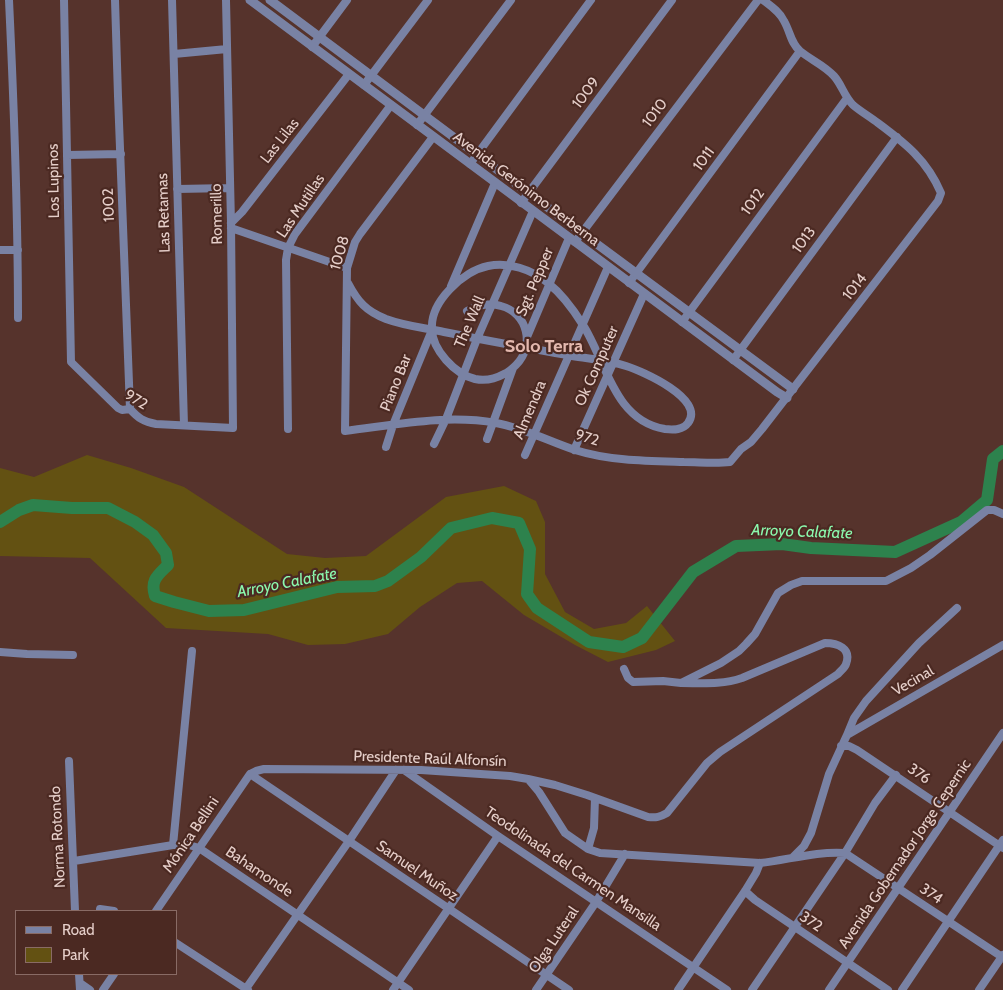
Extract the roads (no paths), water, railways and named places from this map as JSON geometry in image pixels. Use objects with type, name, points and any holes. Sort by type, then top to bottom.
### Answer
[{"type":"street","points":[[9,0],[18,250],[18,318]]},
{"type":"street","name":"Los Lupinos","points":[[64,0],[72,362]]},
{"type":"street","name":"1002","points":[[116,0],[130,410]]},
{"type":"street","name":"Las Retamas","points":[[172,0],[184,425]]},
{"type":"street","name":"Romerillo","points":[[226,0],[233,428]]},
{"type":"street","name":"Avenida Gerónimo Berberna","points":[[250,0],[262,4],[312,47],[733,360],[787,398]]},
{"type":"street","name":"Avenida Gerónimo Berberna","points":[[270,0],[582,234],[793,389]]},
{"type":"street","points":[[312,47],[347,0]]},
{"type":"street","points":[[364,85],[428,0]]},
{"type":"street","points":[[417,125],[511,0]]},
{"type":"street","points":[[470,164],[591,0]]},
{"type":"street","name":"1009","points":[[521,203],[672,0]]},
{"type":"street","name":"1010","points":[[572,240],[582,234],[758,0]]},
{"type":"street","points":[[762,0],[780,14],[794,44],[800,51],[824,66],[838,80],[847,98],[853,105],[897,137]]},
{"type":"street","points":[[174,54],[227,49]]},
{"type":"street","name":"1011","points":[[629,283],[800,51]]},
{"type":"street","name":"Las Lilas","points":[[231,226],[349,74]]},
{"type":"street","name":"1012","points":[[682,322],[847,98]]},
{"type":"street","name":"Las Mutillas","points":[[288,429],[286,260],[288,248],[295,234],[391,106]]},
{"type":"street","name":"1008","points":[[345,431],[347,268],[355,242],[360,234],[433,137]]},
{"type":"street","name":"1014","points":[[793,389],[938,201],[941,193],[935,179],[918,156],[897,137]]},
{"type":"street","name":"1013","points":[[733,360],[897,137]]},
{"type":"street","points":[[68,155],[121,154]]},
{"type":"street","points":[[450,290],[495,183]]},
{"type":"street","points":[[177,189],[230,188]]},
{"type":"street","name":"The Wall","points":[[434,444],[533,211]]},
{"type":"street","points":[[231,226],[347,268]]},
{"type":"street","name":"Sgt. Pepper","points":[[527,337],[549,284],[572,240]]},
{"type":"street","points":[[0,250],[18,250]]},
{"type":"street","points":[[347,281],[359,302],[378,316],[395,322],[477,339],[526,347],[568,355],[601,361],[613,363],[623,365],[644,373],[678,393],[690,407],[692,414],[690,420],[681,429],[664,429],[645,423],[629,410],[622,403],[601,361],[582,324],[567,302],[549,284],[530,271],[500,264],[486,266],[474,270],[450,290]]},
{"type":"street","name":"Almendra","points":[[525,455],[608,267]]},
{"type":"street","name":"Piano Bar","points":[[386,447],[432,329],[437,308],[443,297],[450,290]]},
{"type":"street","name":"Ok Computer","points":[[574,450],[644,294]]},
{"type":"street","points":[[432,329],[442,355],[453,367],[463,374],[478,380],[487,380],[508,372],[524,355],[527,337],[521,321],[509,309],[500,306],[484,304],[467,311]]},
{"type":"street","name":"972","points":[[72,362],[118,408],[130,410],[146,422],[233,428]]},
{"type":"street","points":[[487,439],[514,366]]},
{"type":"street","name":"972","points":[[345,431],[446,419],[512,426],[595,456],[669,462],[730,462],[741,449],[751,442],[793,389]]},
{"type":"street","points":[[624,669],[632,682],[663,681],[681,683],[721,663],[739,651],[754,634],[778,593],[791,584],[802,581],[886,581],[918,564],[987,510],[994,510],[1003,514]]},
{"type":"street","points":[[793,857],[804,846],[811,833],[829,774],[854,718],[866,701],[919,644],[957,608]]},
{"type":"street","name":"Presidente Raúl Alfonsín","points":[[250,774],[264,769],[421,770],[510,776],[556,785],[648,818],[657,818],[667,813],[707,763],[720,752],[838,674],[846,665],[847,655],[842,647],[835,643],[825,643],[732,682],[681,683]]},
{"type":"street","name":"Vecinal","points":[[847,734],[1003,644]]},
{"type":"street","points":[[0,652],[73,655]]},
{"type":"street","points":[[173,845],[192,652]]},
{"type":"street","name":"Avenida Gobernador Jorge Cepernic","points":[[829,990],[949,812],[1002,738]]},
{"type":"street","name":"376","points":[[841,746],[849,746],[1002,845]]},
{"type":"street","name":"Norma Rotondo","points":[[69,761],[75,910]]},
{"type":"street","points":[[178,943],[246,990],[400,770]]},
{"type":"street","name":"Teodolinada del Carmen Mansilla","points":[[400,770],[728,990]]},
{"type":"street","name":"Samuel Muñoz","points":[[250,774],[569,990]]},
{"type":"street","name":"Mónica Bellini","points":[[157,910],[250,774]]},
{"type":"street","points":[[752,990],[844,853],[875,803],[896,775]]},
{"type":"street","points":[[528,779],[539,792],[565,833],[588,849],[600,853],[760,863],[776,862],[793,857],[836,852],[844,853]]},
{"type":"street","points":[[588,849],[594,828],[595,798]]},
{"type":"street","points":[[393,990],[498,836]]},
{"type":"street","name":"Bahamonde","points":[[74,861],[173,845],[189,845],[199,848],[409,990]]},
{"type":"street","points":[[902,990],[1002,845]]},
{"type":"street","name":"374","points":[[844,853],[1002,956]]},
{"type":"street","name":"Olga Luteral","points":[[536,990],[596,902],[625,854]]},
{"type":"street","points":[[678,990],[745,892],[760,863]]},
{"type":"street","name":"372","points":[[745,892],[888,990]]},
{"type":"street","points":[[100,909],[107,910]]},
{"type":"street","points":[[979,990],[1002,956]]},
{"type":"street","points":[[103,990],[113,975]]},
{"type":"street","points":[[80,986],[90,990]]},
{"type":"waterway","name":"Arroyo Calafate","points":[[0,522],[19,510],[33,505],[108,508],[135,522],[153,535],[166,553],[168,565],[154,582],[155,596],[209,611],[244,610],[337,587],[375,586],[388,581],[421,557],[451,528],[492,518],[519,523],[530,549],[527,594],[537,608],[589,642],[623,647],[642,638],[693,572],[736,546],[782,544],[811,548],[895,552],[961,522],[987,500],[993,459],[1003,451]]},
{"type":"district","name":"Solo Terra","points":[[544,347]]}]
